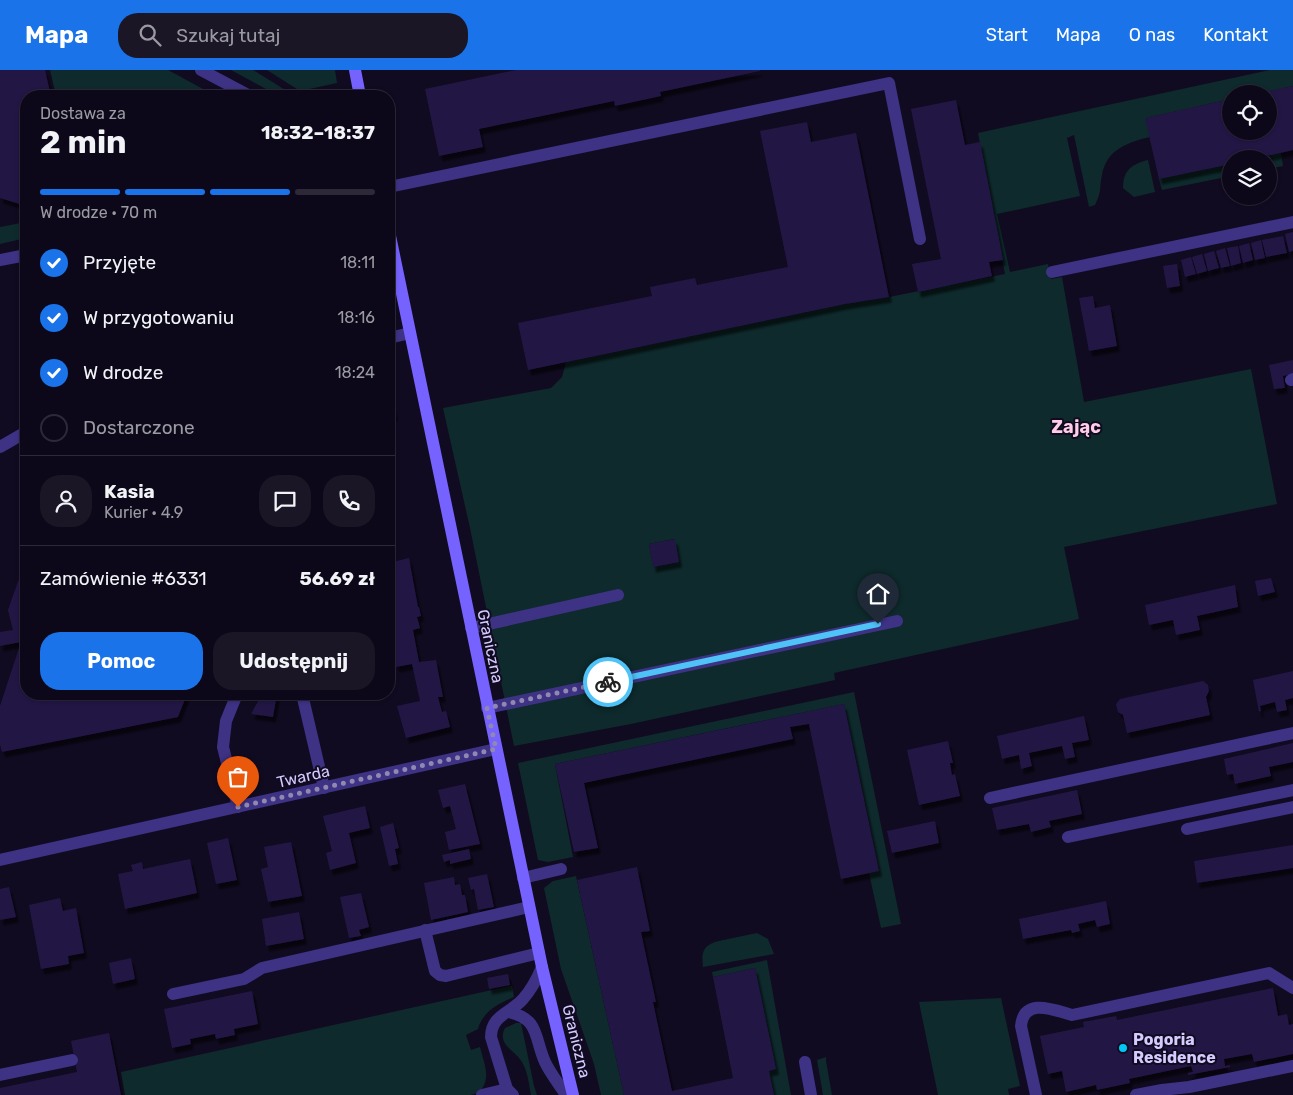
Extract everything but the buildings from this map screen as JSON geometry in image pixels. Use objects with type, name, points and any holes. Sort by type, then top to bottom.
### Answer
[{"type":"street","points":[[201,70],[239,90]]},
{"type":"street","points":[[355,70],[359,90]]},
{"type":"street","points":[[395,186],[889,83],[920,239]]},
{"type":"street","points":[[1052,272],[1293,222]]},
{"type":"street","points":[[0,260],[20,256]]},
{"type":"street","name":"Graniczna","points":[[395,269],[410,333],[539,954],[573,1095]]},
{"type":"street","points":[[395,337],[410,333]]},
{"type":"street","points":[[0,447],[20,435]]},
{"type":"street","points":[[471,628],[618,596]]},
{"type":"street","points":[[487,708],[897,620]]},
{"type":"street","points":[[234,700],[226,720],[223,747],[238,807]]},
{"type":"street","points":[[303,700],[324,788]]},
{"type":"street","points":[[990,798],[1293,733]]},
{"type":"street","name":"Twarda","points":[[0,860],[496,749]]},
{"type":"street","points":[[1068,837],[1293,790]]},
{"type":"street","points":[[1187,829],[1293,807]]},
{"type":"street","points":[[523,878],[561,869]]},
{"type":"street","points":[[173,994],[244,979],[262,968],[529,907]]},
{"type":"street","points":[[426,930],[435,971],[440,975],[446,976],[539,954]]},
{"type":"street","points":[[482,1095],[510,1092],[491,1037],[491,1029],[498,1018],[509,1012],[530,991],[542,967]]},
{"type":"street","points":[[1036,1095],[1021,1026],[1024,1014],[1029,1010],[1041,1007],[1072,1015],[1269,973],[1293,988]]},
{"type":"street","points":[[509,1012],[519,1014],[531,1022],[548,1069],[566,1095]]},
{"type":"street","points":[[0,1075],[72,1060]]},
{"type":"street","points":[[805,1062],[811,1095]]},
{"type":"street","points":[[1136,1095],[1189,1087],[1293,1066]]},
{"type":"green space","points":[[50,70],[168,70],[205,90],[55,90]]},
{"type":"green space","points":[[231,70],[253,70],[285,90],[268,90]]},
{"type":"green space","points":[[267,70],[335,70],[337,83],[298,90]]},
{"type":"green space","points":[[1270,70],[1293,70],[1293,86],[1277,90],[1277,85],[1222,85],[1222,101],[1146,118],[1150,137],[1119,148],[1113,153],[1104,166],[1100,193],[1095,205],[1089,207],[1074,135],[1067,138],[1080,196],[997,214],[1010,272],[1048,264],[1051,279],[1062,277],[1084,402],[1251,369],[1277,504],[1064,547],[1079,619],[834,673],[835,680],[631,724],[514,746],[470,528],[443,408],[551,388],[562,377],[566,362],[845,304],[1005,274],[978,133]],"holes":[[[674,539],[678,562],[653,566],[649,544]]]},
{"type":"green space","points":[[1281,153],[1283,166],[1277,167],[1277,154]]},
{"type":"green space","points":[[1148,160],[1155,192],[1134,197],[1123,188],[1123,182],[1127,172],[1133,166]]},
{"type":"green space","points":[[1222,166],[1222,178],[1162,190],[1159,179]]},
{"type":"green space","points":[[20,223],[20,239],[0,244],[0,227]]},
{"type":"green space","points":[[854,692],[901,924],[881,928],[869,873],[879,871],[844,704],[555,764],[573,857],[548,862],[538,860],[518,763]]},
{"type":"green space","points":[[576,876],[624,1095],[601,1095],[594,1064],[561,969],[544,888],[553,881]]},
{"type":"green space","points":[[757,933],[768,939],[774,954],[703,967],[703,954],[707,946],[721,940]]},
{"type":"green space","points":[[767,960],[791,1095],[774,1095],[769,1071],[775,1069],[755,968],[713,977],[712,972]]},
{"type":"green space","points":[[512,986],[514,997],[492,1009],[483,1017],[478,1029],[466,1035],[471,1050],[480,1047],[485,1065],[485,1082],[479,1093],[470,1095],[125,1095],[121,1072]]},
{"type":"green space","points":[[1001,998],[1020,1086],[1008,1089],[1009,1095],[938,1095],[919,1002]]},
{"type":"green space","points":[[521,1023],[537,1095],[531,1095],[523,1064],[503,1039],[505,1028]]},
{"type":"green space","points":[[826,1057],[832,1095],[823,1095],[817,1060]]},
{"type":"way so far","points":[[238,807],[496,749],[487,708],[608,682]]},
{"type":"place","name":"Pogoria Residence","points":[[1123,1048]]},
{"type":"district","name":"Zając","points":[[1076,427]]},
{"type":"route","points":[[608,682],[878,624]]}]
